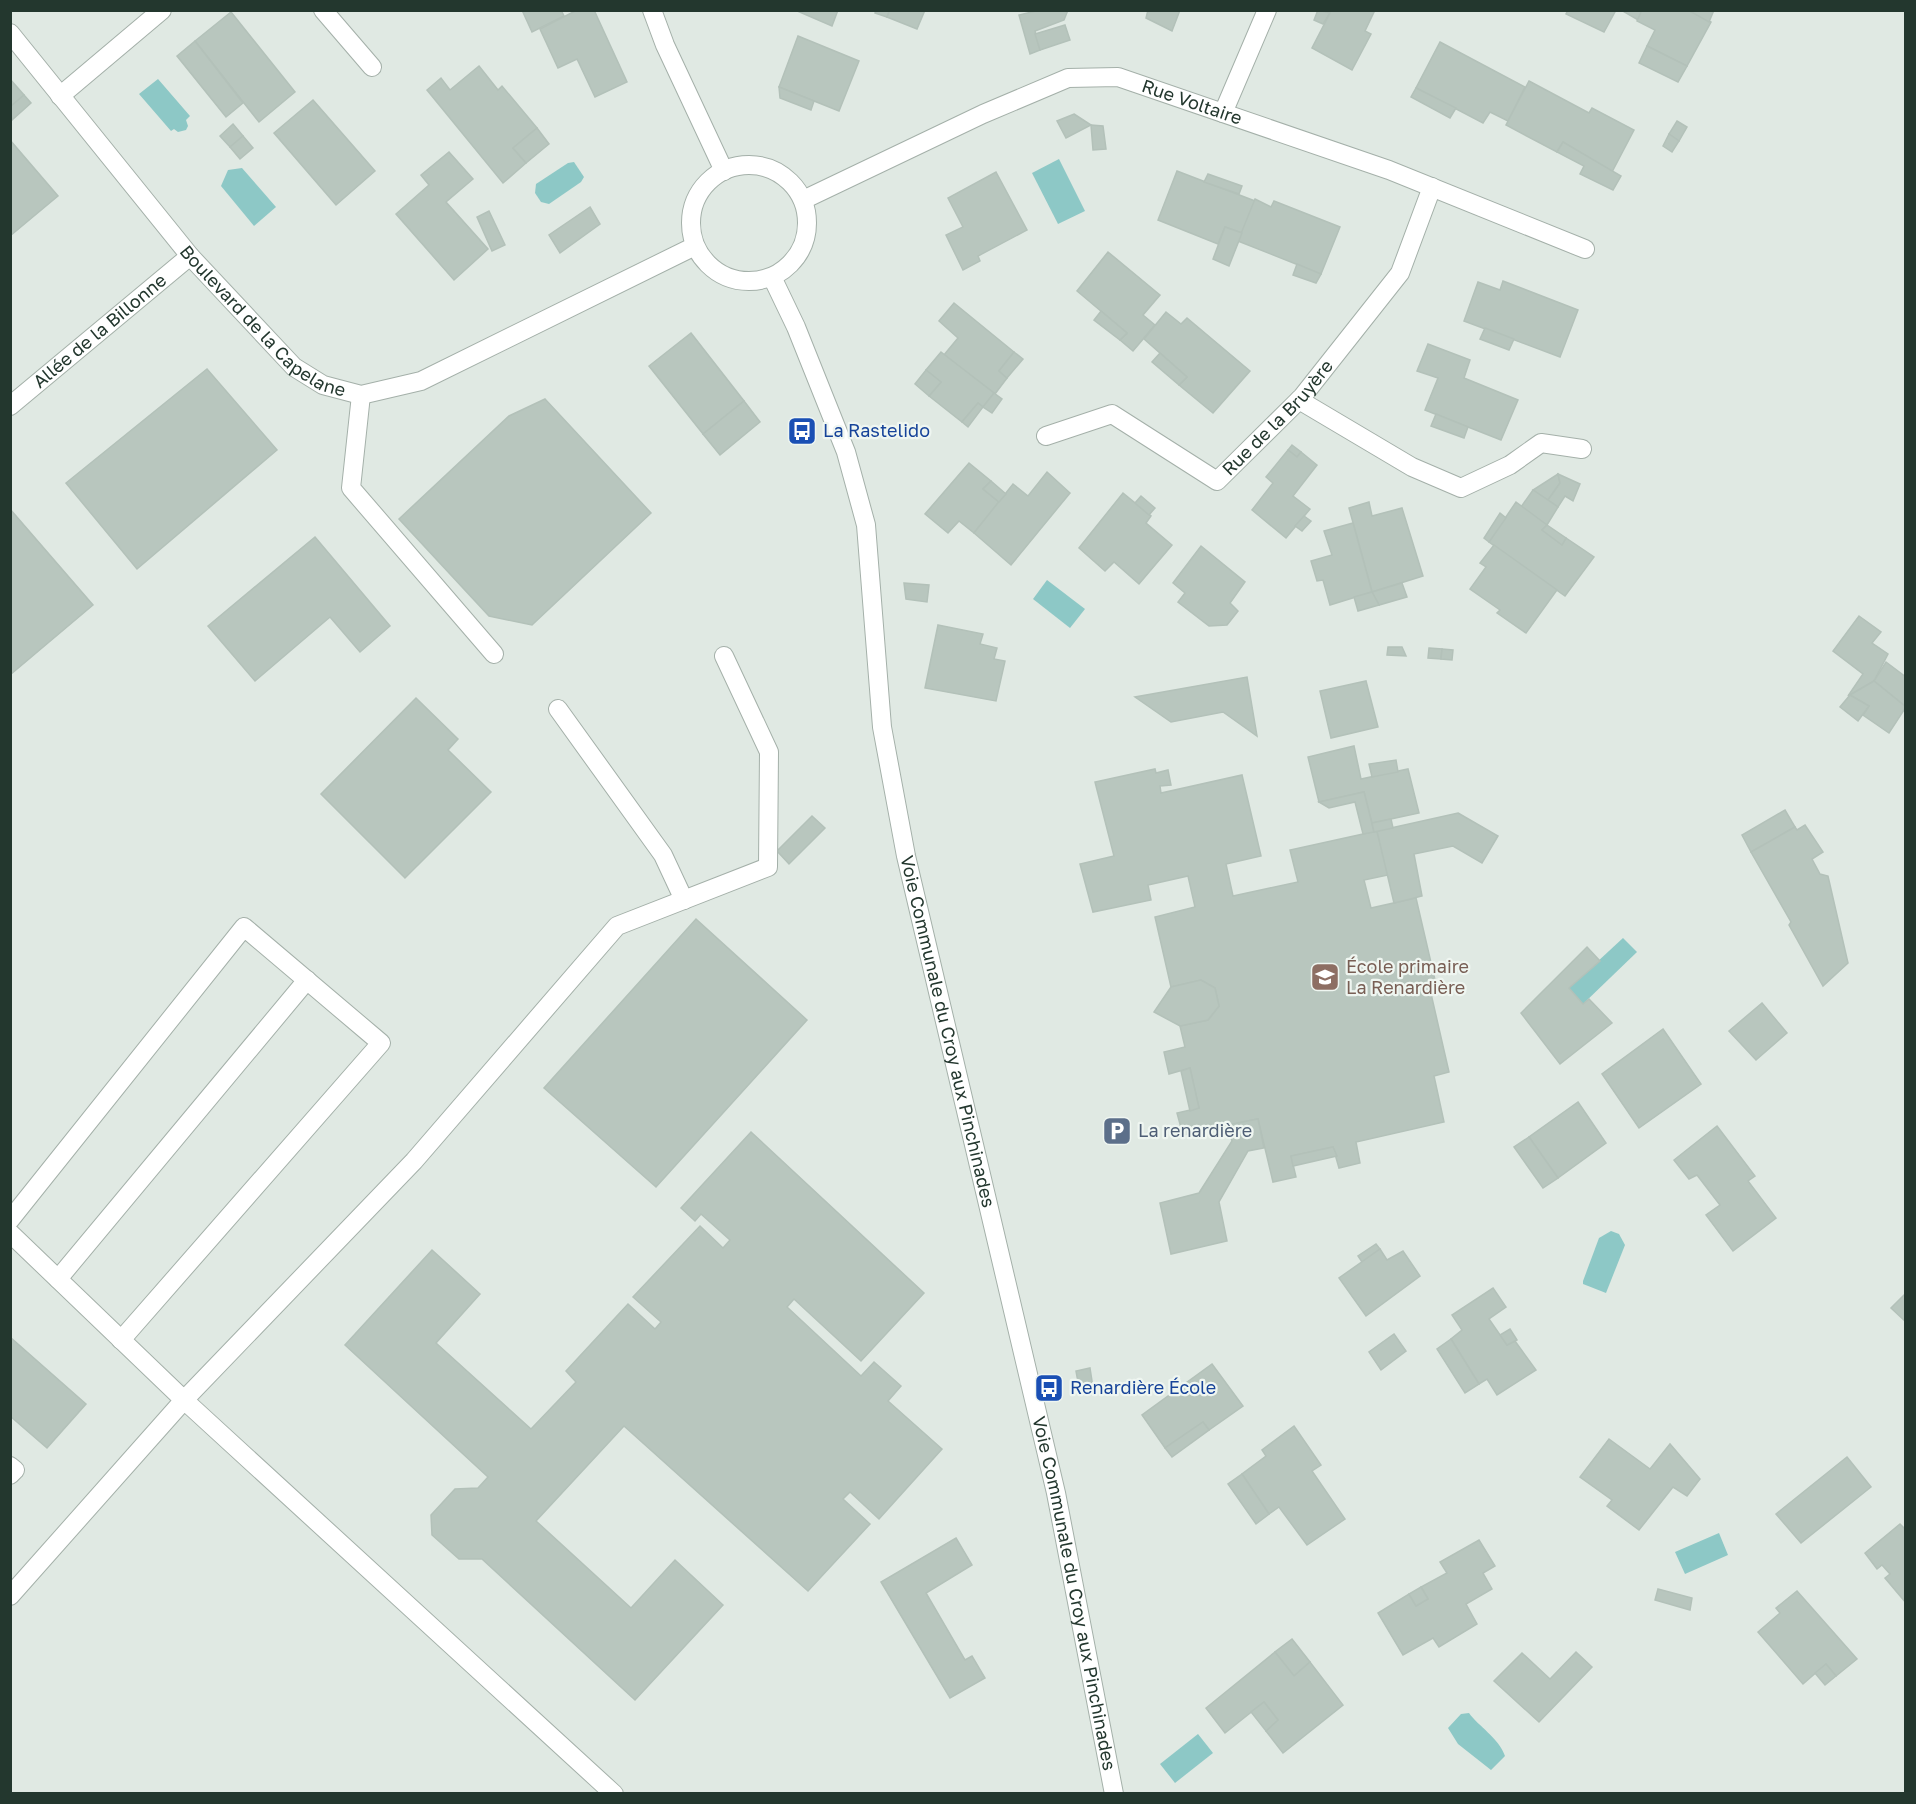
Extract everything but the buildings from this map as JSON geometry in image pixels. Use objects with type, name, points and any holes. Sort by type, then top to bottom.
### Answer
[{"type":"street","points":[[60,96],[162,10]]},
{"type":"street","points":[[323,10],[372,67]]},
{"type":"street","points":[[652,10],[665,45],[723,171]]},
{"type":"street","points":[[1223,113],[1267,10]]},
{"type":"street","name":"Boulevard de la Capelane","points":[[10,33],[190,256],[294,367],[323,385],[361,394],[421,381],[695,246]]},
{"type":"street","name":"Rue Voltaire","points":[[803,200],[983,114],[1068,78],[1118,77],[1432,187],[1585,249]]},
{"type":"street","points":[[741,165],[760,166],[778,172],[792,184],[803,200],[807,222],[803,244],[791,264],[772,277],[750,281],[727,277],[708,264],[695,246],[691,228],[692,211],[698,195],[709,181],[723,171],[741,165]]},
{"type":"street","name":"Rue de la Bruyère","points":[[1046,436],[1112,414],[1217,481],[1299,400],[1400,273],[1432,187]]},
{"type":"street","name":"Allée de la Billonne","points":[[10,406],[190,256]]},
{"type":"street","name":"Voie Communale du Croy aux Pinchinades","points":[[772,277],[796,327],[846,452],[866,525],[882,728],[906,856],[1056,1493],[1114,1794]]},
{"type":"street","points":[[361,394],[351,488],[494,654]]},
{"type":"street","points":[[1299,400],[1412,467],[1461,488],[1510,465],[1541,443],[1582,449]]},
{"type":"street","points":[[10,1596],[184,1400],[414,1161],[617,927],[768,867],[769,752],[724,656]]},
{"type":"street","points":[[558,709],[663,855],[684,900]]},
{"type":"street","points":[[10,1220],[243,927],[381,1043],[121,1340]]},
{"type":"street","points":[[58,1279],[307,980]]},
{"type":"street","points":[[10,1233],[184,1400],[614,1794]]},
{"type":"street","points":[[10,1466],[15,1470],[10,1475]]},
{"type":"water","points":[[158,79],[190,116],[186,120],[188,126],[186,130],[171,131],[139,94]]},
{"type":"water","points":[[1059,159],[1085,211],[1058,224],[1032,173]]},
{"type":"water","points":[[574,162],[584,177],[581,182],[549,204],[541,202],[535,193],[536,184],[568,163]]},
{"type":"water","points":[[242,168],[276,207],[254,226],[221,186],[228,170]]},
{"type":"water","points":[[1047,580],[1085,609],[1070,628],[1033,599]]},
{"type":"water","points":[[1623,938],[1637,952],[1583,1004],[1569,988]]},
{"type":"water","points":[[1611,1231],[1619,1234],[1625,1245],[1606,1293],[1583,1284],[1583,1281],[1599,1238]]},
{"type":"water","points":[[1719,1533],[1728,1555],[1685,1574],[1675,1552]]},
{"type":"water","points":[[1469,1713],[1493,1738],[1505,1756],[1491,1770],[1458,1744],[1448,1728],[1461,1714]]},
{"type":"water","points":[[1198,1734],[1213,1753],[1175,1783],[1160,1764]]},
{"type":"place","name":"La Rastelido","points":[[802,431]]},
{"type":"place","name":"École primaire La Renardière","points":[[1325,977]]},
{"type":"place","name":"La renardière","points":[[1117,1131]]},
{"type":"place","name":"Renardière École","points":[[1049,1388]]}]
